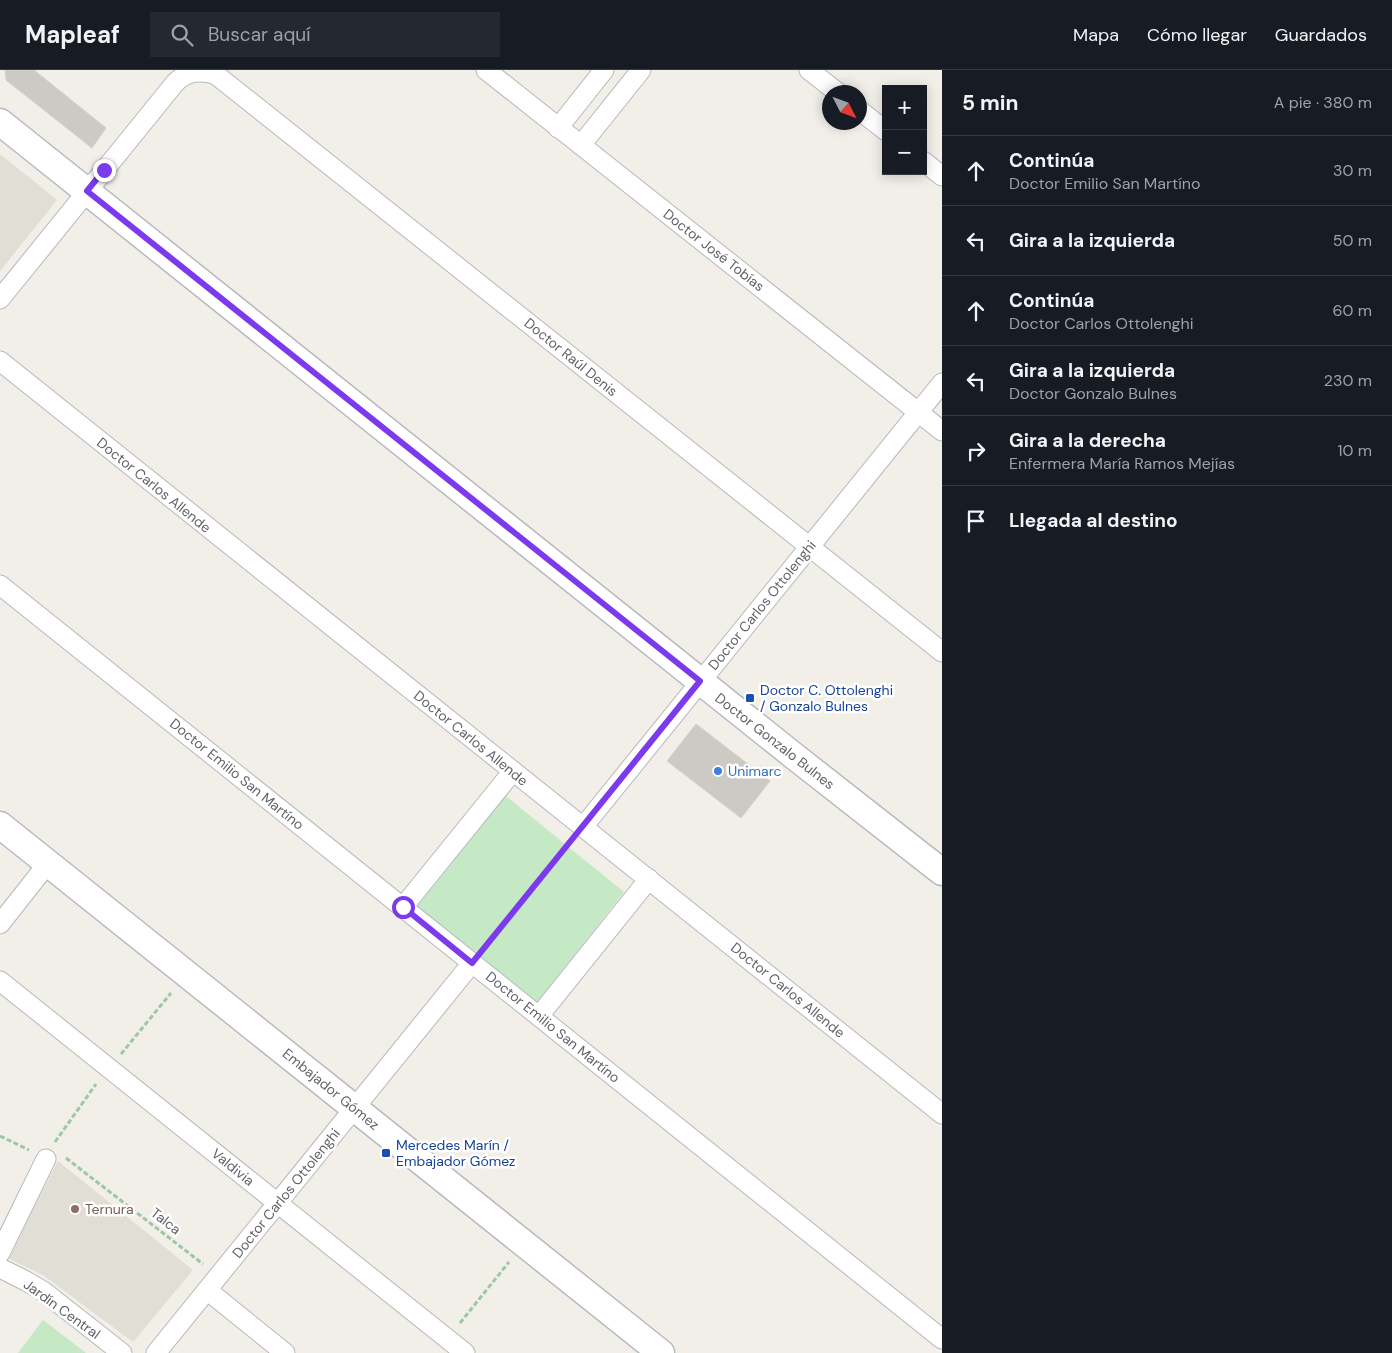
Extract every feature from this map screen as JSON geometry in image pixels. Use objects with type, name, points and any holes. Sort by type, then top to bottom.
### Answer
[{"type":"street","name":"Doctor José Tobías","points":[[486,70],[942,431]]},
{"type":"street","points":[[558,128],[604,70]]},
{"type":"street","points":[[581,146],[641,70]]},
{"type":"street","points":[[809,70],[828,85]]},
{"type":"street","points":[[0,299],[181,77],[196,71]]},
{"type":"street","name":"Doctor Raúl Denis","points":[[196,71],[206,71],[215,74],[942,652]]},
{"type":"street","points":[[867,116],[885,130]]},
{"type":"street","name":"Doctor Gonzalo Bulnes","points":[[0,122],[942,872]]},
{"type":"street","points":[[927,164],[942,176]]},
{"type":"street","name":"Doctor Carlos Allende","points":[[0,361],[942,1114]]},
{"type":"street","name":"Doctor Carlos Ottolenghi","points":[[583,827],[942,383]]},
{"type":"street","name":"Doctor Emilio San Martíno","points":[[0,585],[942,1338]]},
{"type":"street","points":[[403,907],[513,771]]},
{"type":"street","name":"Embajador Gómez","points":[[0,825],[661,1353]]},
{"type":"street","points":[[0,924],[48,863]]},
{"type":"street","points":[[539,1016],[649,879]]},
{"type":"street","name":"Doctor Carlos Ottolenghi","points":[[156,1353],[472,963]]},
{"type":"street","name":"Valdivia","points":[[0,981],[465,1353]]},
{"type":"street","points":[[0,1253],[53,1156]]},
{"type":"street","name":"Jardín Central","points":[[0,1268],[43,1291],[122,1353]]},
{"type":"street","points":[[213,1283],[285,1353]]},
{"type":"path","points":[[472,963],[583,827]]},
{"type":"path","name":"Talca","points":[[0,1136],[53,1156],[213,1283]]},
{"type":"path","points":[[447,1339],[511,1260]]},
{"type":"shaded area","points":[[0,154],[57,200],[0,271]]},
{"type":"shaded area","name":"Ternura","points":[[58,1161],[193,1270],[133,1342],[43,1275],[7,1258]]},
{"type":"green space","points":[[506,796],[624,892],[536,1004],[416,908]]},
{"type":"green space","points":[[43,1320],[86,1353],[18,1353]]},
{"type":"building","points":[[5,70],[34,70],[106,128],[92,148],[6,80]]},
{"type":"building","name":"Unimarc","points":[[696,724],[770,781],[741,818],[667,761]]},
{"type":"place","name":"Doctor C. Ottolenghi / Gonzalo Bulnes","points":[[750,698]]},
{"type":"place","name":"Unimarc","points":[[718,771]]},
{"type":"place","name":"Mercedes Marín / Embajador Gómez","points":[[386,1153]]},
{"type":"place","name":"Ternura","points":[[75,1209]]},
{"type":"route","points":[[104,170],[87,191],[700,681],[472,963],[403,907]]}]
